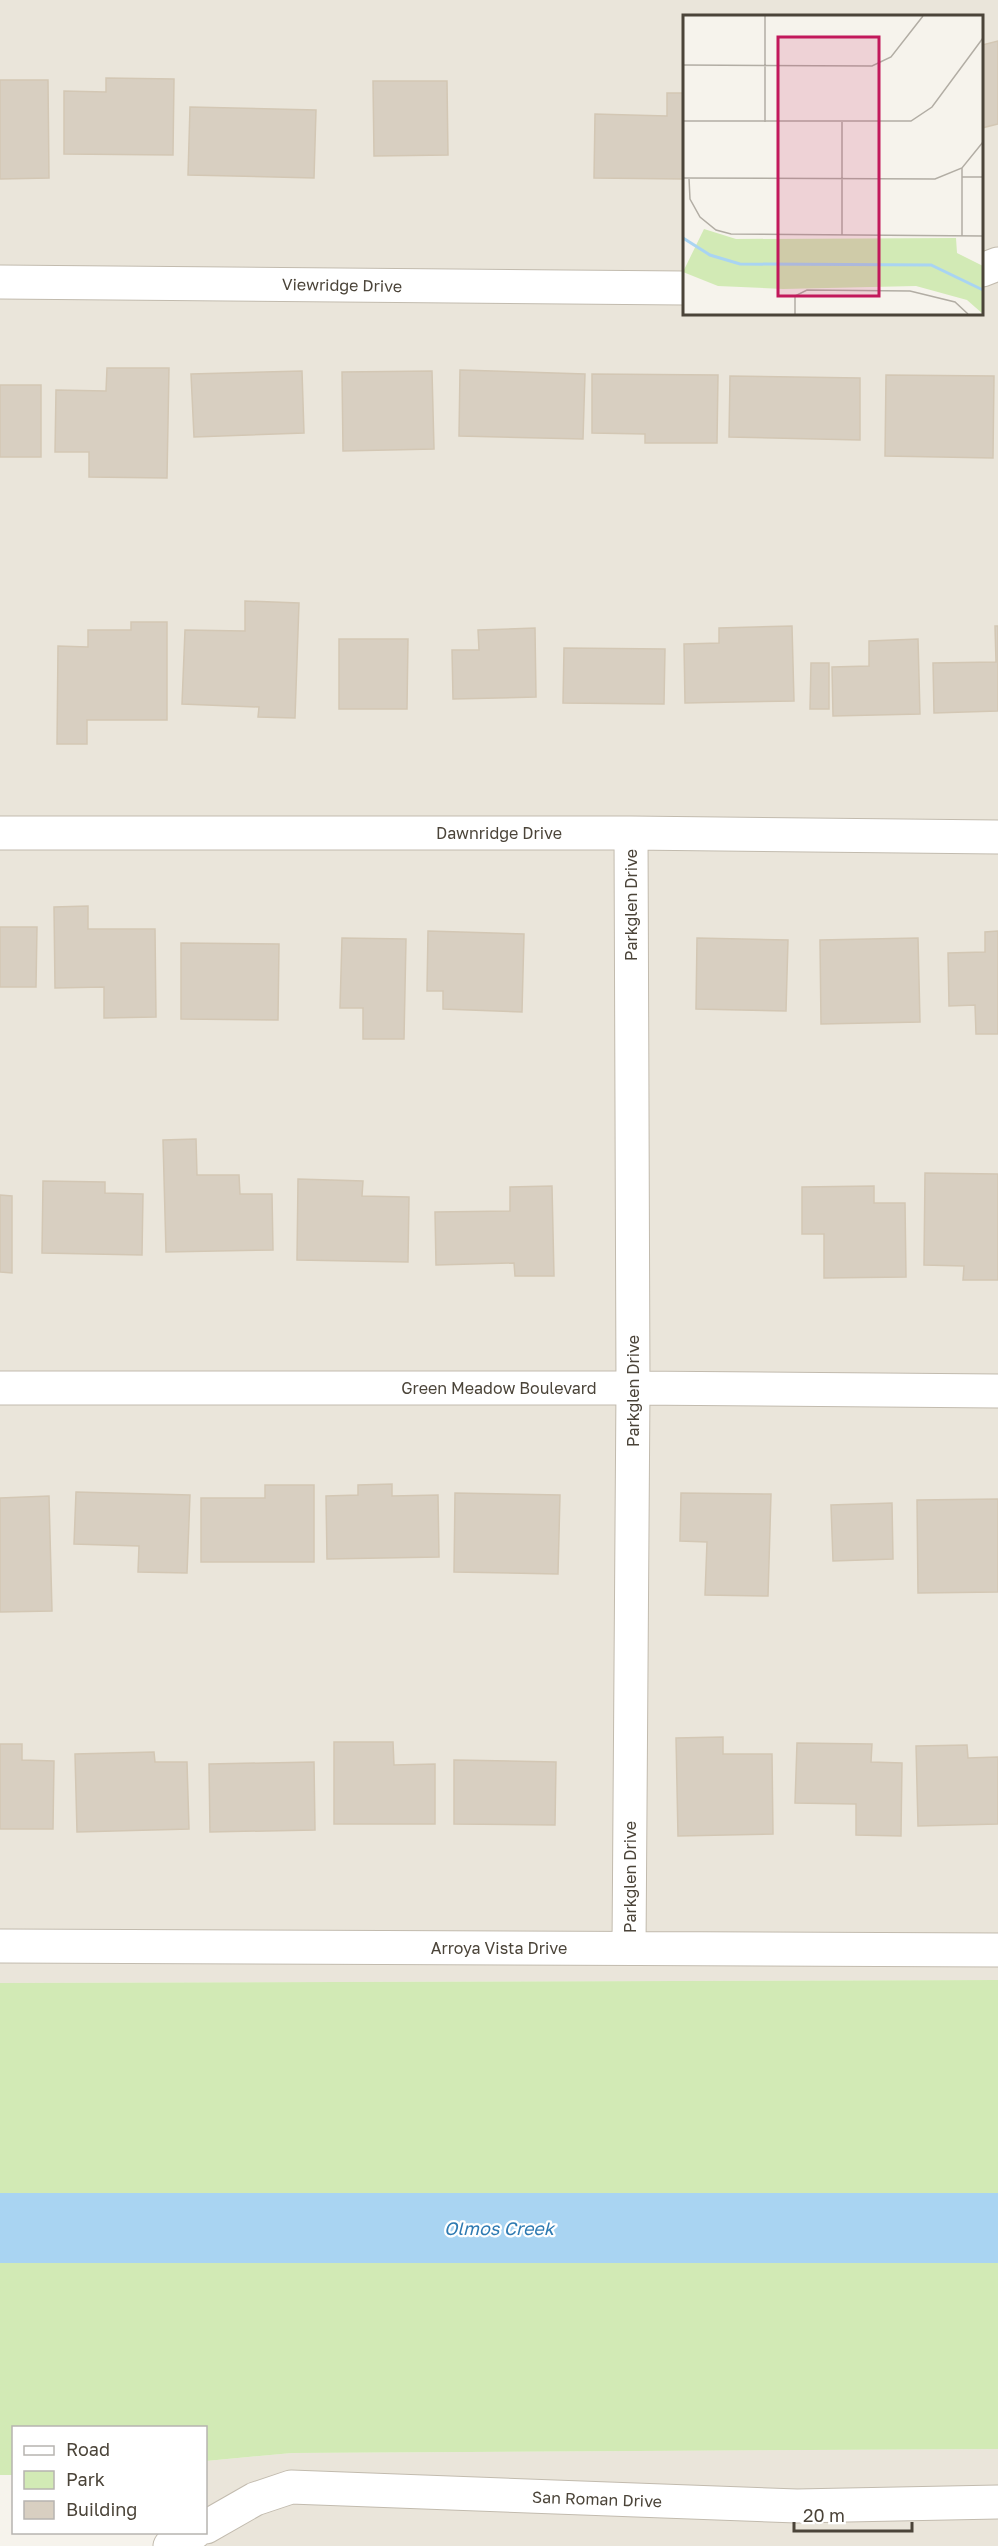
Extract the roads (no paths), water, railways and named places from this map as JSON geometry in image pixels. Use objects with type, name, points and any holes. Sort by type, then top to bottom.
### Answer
[{"type":"street","points":[[983,269],[998,264]]},
{"type":"street","name":"Viewridge Drive","points":[[0,282],[683,288]]},
{"type":"street","name":"Dawnridge Drive","points":[[0,833],[631,833],[998,837]]},
{"type":"street","name":"Parkglen Drive","points":[[629,1948],[633,1388],[631,833]]},
{"type":"street","name":"Green Meadow Boulevard","points":[[0,1388],[633,1388],[998,1392]]},
{"type":"street","name":"Arroya Vista Drive","points":[[0,1946],[998,1950]]},
{"type":"street","name":"San Roman Drive","points":[[207,2526],[255,2499],[291,2487],[797,2506],[998,2502]]},
{"type":"street","points":[[170,2546],[191,2534]]},
{"type":"waterway","name":"Olmos Creek","points":[[0,2228],[998,2228]]}]
